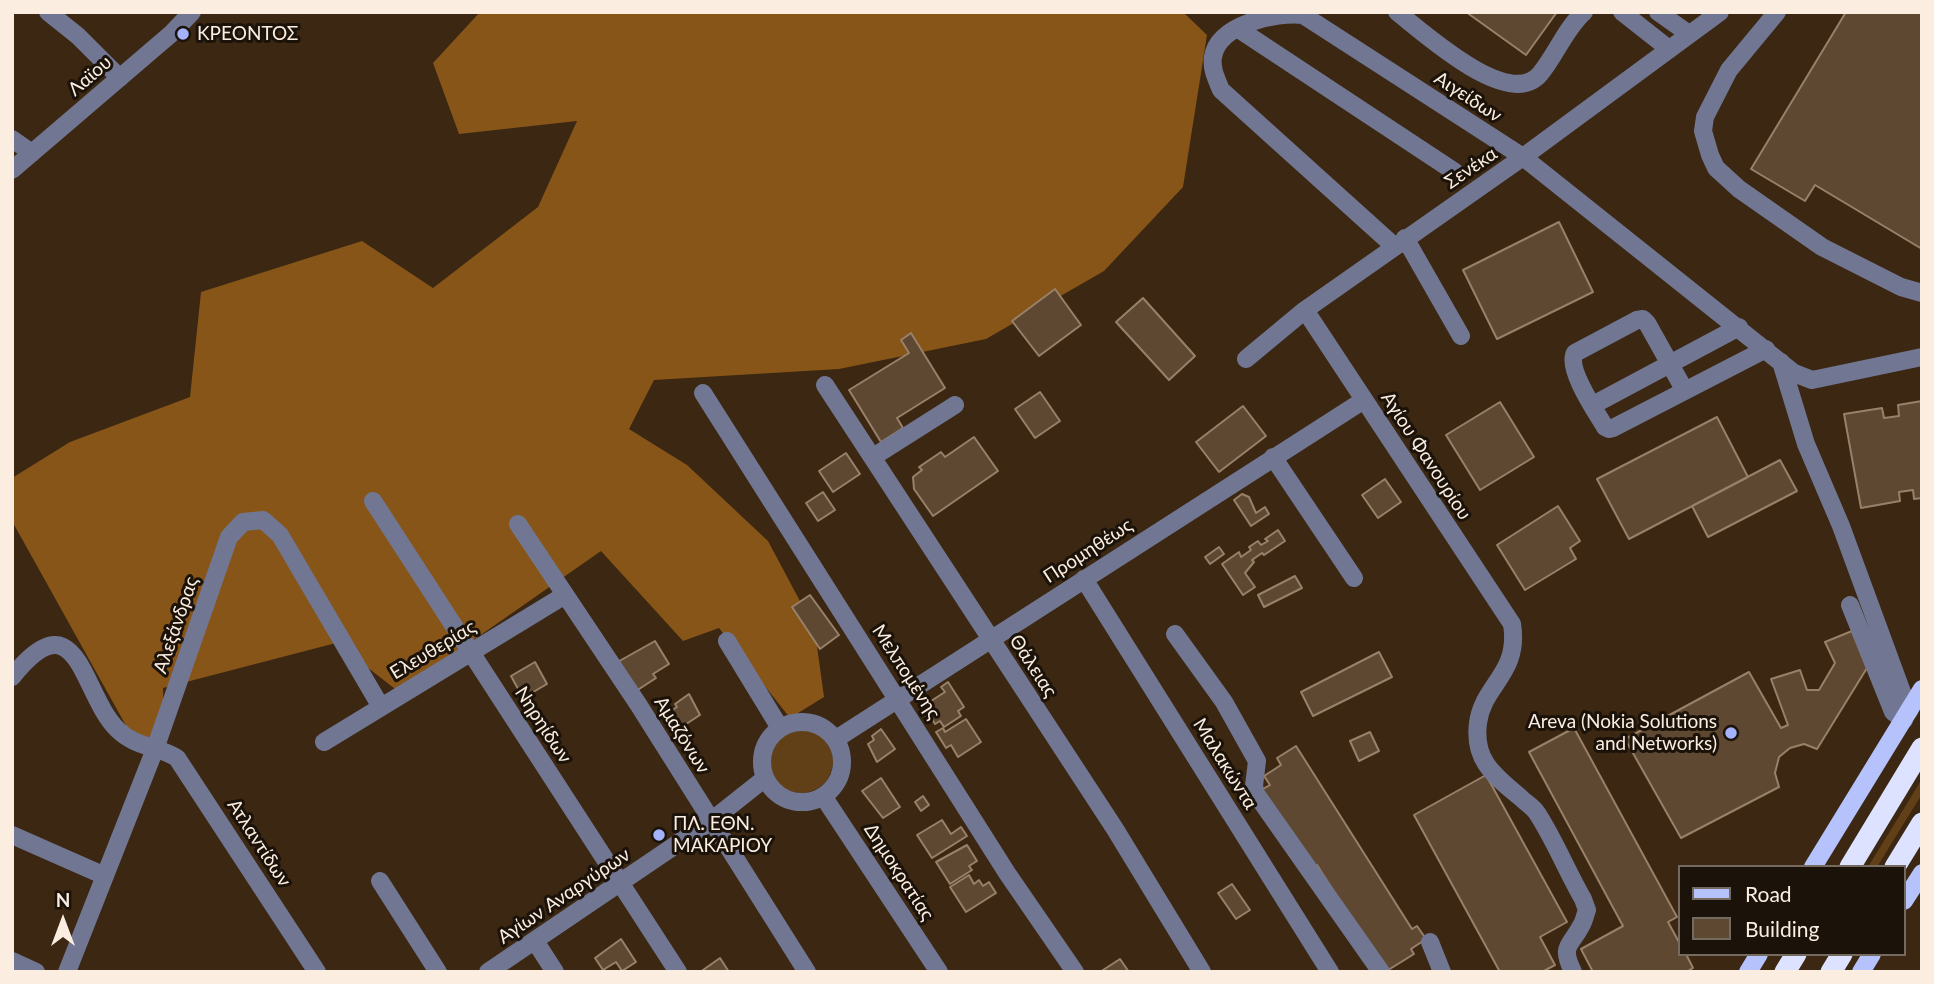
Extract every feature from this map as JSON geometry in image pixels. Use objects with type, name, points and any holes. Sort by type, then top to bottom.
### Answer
[{"type":"highway","points":[[1851,865],[1922,748]]},
{"type":"highway","points":[[1896,865],[1922,822]]},
{"type":"highway","points":[[1785,972],[1795,956]]},
{"type":"highway","points":[[1831,972],[1841,956]]},
{"type":"main road","points":[[1814,865],[1922,689]]},
{"type":"main road","points":[[1906,898],[1921,873]]},
{"type":"main road","points":[[1748,972],[1758,956]]},
{"type":"main road","points":[[1861,972],[1871,956]]},
{"type":"street","points":[[48,12],[78,36],[120,78]]},
{"type":"street","name":"Λαϊου","points":[[12,170],[120,78],[192,12]]},
{"type":"street","points":[[1397,12],[1466,64],[1500,81],[1517,85],[1530,84],[1540,74],[1574,21],[1584,12]]},
{"type":"street","points":[[1622,12],[1669,49]]},
{"type":"street","points":[[1658,12],[1689,34]]},
{"type":"street","name":"Σενέκα","points":[[1246,359],[1305,310],[1523,157],[1720,12]]},
{"type":"street","points":[[1777,12],[1729,69],[1704,117],[1703,131],[1716,168],[1740,190],[1822,247],[1901,287],[1922,293]]},
{"type":"street","name":"Αιγείδων","points":[[1399,242],[1221,90],[1214,75],[1213,55],[1225,36],[1267,17],[1284,13],[1303,15],[1523,157],[1794,373],[1812,380],[1922,357]]},
{"type":"street","points":[[1237,29],[1455,172]]},
{"type":"street","points":[[12,139],[32,153]]},
{"type":"street","points":[[1399,242],[1461,336]]},
{"type":"street","name":"Αγίου Φανουρίου","points":[[1305,310],[1512,624],[1512,655],[1480,709],[1477,741],[1483,760],[1491,773],[1535,810],[1583,899],[1587,910],[1581,926],[1567,943],[1567,955],[1573,972]]},
{"type":"street","points":[[1685,391],[1643,320],[1637,320],[1575,353],[1572,358],[1593,405],[1605,427],[1609,429],[1685,391],[1766,349]]},
{"type":"street","points":[[1593,405],[1739,327]]},
{"type":"street","points":[[1781,362],[1806,444],[1841,526],[1906,715]]},
{"type":"street","name":"Θάλειας","points":[[825,385],[1115,829],[1202,972]]},
{"type":"street","name":"Μελπομένης","points":[[703,393],[1007,873],[1075,972]]},
{"type":"street","name":"Προμηθέως","points":[[836,739],[1364,400]]},
{"type":"street","points":[[873,457],[955,405]]},
{"type":"street","points":[[1273,457],[1354,578]]},
{"type":"street","name":"Νηρηίδων","points":[[373,501],[678,972]]},
{"type":"street","name":"Αλεξάνδρας","points":[[67,972],[155,749],[229,537],[243,522],[262,520],[280,535],[381,707]]},
{"type":"street","name":"Αμαζόνων","points":[[518,524],[638,704],[807,972]]},
{"type":"street","name":"Μαλακώντα","points":[[1084,579],[1330,972]]},
{"type":"street","name":"Ελευθερίας","points":[[324,741],[565,594]]},
{"type":"street","points":[[1850,605],[1893,712],[1906,715]]},
{"type":"street","points":[[1175,634],[1224,702],[1257,761],[1254,786],[1256,794],[1381,972]]},
{"type":"street","points":[[727,641],[780,728]]},
{"type":"street","name":"Ατλαντίδων","points":[[12,677],[40,648],[58,645],[74,655],[104,712],[118,730],[133,741],[166,750],[177,758],[317,972]]},
{"type":"street","points":[[788,723],[815,723],[827,729],[836,739],[843,765],[832,789],[823,796],[809,802],[795,802],[772,790],[764,779],[762,751],[768,738],[788,723]]},
{"type":"street","name":"Αγίων Αναργύρων","points":[[488,972],[711,821],[764,779]]},
{"type":"street","name":"Δημοκρατίας","points":[[823,796],[939,972]]},
{"type":"street","points":[[12,835],[105,876]]},
{"type":"street","points":[[380,881],[438,972]]},
{"type":"street","points":[[535,941],[555,972]]},
{"type":"street","points":[[1430,942],[1442,972]]},
{"type":"street","points":[[12,961],[36,972]]},
{"type":"shaded area","points":[[480,12],[1183,12],[1207,35],[1183,187],[1104,271],[986,339],[839,369],[654,380],[629,429],[687,465],[768,541],[809,618],[816,639],[824,697],[790,718],[719,628],[683,641],[601,551],[399,692],[336,643],[163,688],[164,735],[134,740],[12,521],[12,478],[70,442],[190,397],[201,292],[362,241],[433,288],[538,207],[577,121],[459,134],[433,63]]},
{"type":"shaded area","points":[[801,729],[819,735],[827,743],[833,761],[827,779],[819,787],[801,793],[783,787],[775,779],[769,761],[775,743],[783,735]]},
{"type":"shaded area","points":[[1922,779],[1922,794],[1878,865],[1869,865]]},
{"type":"building","points":[[1466,12],[1557,12],[1526,55]]},
{"type":"building","points":[[1846,12],[1922,12],[1922,249],[1815,185],[1805,201],[1751,169]]},
{"type":"building","points":[[1559,222],[1593,292],[1497,339],[1463,270]]},
{"type":"building","points":[[1055,289],[1081,325],[1039,356],[1012,321]]},
{"type":"building","points":[[1143,298],[1195,356],[1169,380],[1116,322]]},
{"type":"building","points":[[911,333],[945,388],[897,418],[903,428],[881,442],[849,390],[909,353],[901,340]]},
{"type":"building","points":[[1040,392],[1060,421],[1035,438],[1015,409]]},
{"type":"building","points":[[1922,401],[1922,498],[1914,499],[1913,490],[1899,492],[1900,501],[1861,508],[1844,414],[1882,408],[1884,418],[1899,416],[1898,405]]},
{"type":"building","points":[[1500,402],[1534,457],[1480,490],[1446,435]]},
{"type":"building","points":[[1243,406],[1266,436],[1219,472],[1196,442]]},
{"type":"building","points":[[1717,417],[1748,477],[1629,539],[1597,479]]},
{"type":"building","points":[[974,437],[998,471],[933,516],[914,489],[913,477],[922,470],[919,467],[941,452],[945,457]]},
{"type":"building","points":[[846,453],[860,474],[833,492],[819,471]]},
{"type":"building","points":[[1780,460],[1797,491],[1708,537],[1692,506]]},
{"type":"building","points":[[1385,479],[1401,502],[1378,518],[1362,495]]},
{"type":"building","points":[[823,492],[835,510],[818,521],[806,503]]},
{"type":"building","points":[[1242,494],[1249,497],[1256,513],[1265,507],[1269,514],[1251,526],[1234,500]]},
{"type":"building","points":[[1558,506],[1580,541],[1570,548],[1576,559],[1525,590],[1497,545]]},
{"type":"building","points":[[1278,530],[1285,541],[1252,560],[1254,562],[1245,573],[1255,587],[1243,595],[1222,564],[1239,552],[1241,557],[1258,541],[1261,545],[1268,541],[1265,539]]},
{"type":"building","points":[[1219,547],[1224,554],[1210,564],[1205,557]]},
{"type":"building","points":[[1295,576],[1302,588],[1264,607],[1258,595]]},
{"type":"building","points":[[810,595],[839,635],[820,649],[792,607]]},
{"type":"building","name":"Areva (Nokia Solutions and Networks)","points":[[1852,631],[1867,668],[1817,749],[1804,744],[1790,748],[1779,757],[1775,773],[1779,787],[1681,838],[1625,739],[1749,672],[1781,728],[1788,725],[1771,679],[1800,670],[1807,690],[1819,690],[1835,663],[1825,642]]},
{"type":"building","points":[[655,641],[669,664],[653,674],[656,678],[633,693],[614,664]]},
{"type":"building","points":[[1379,652],[1392,677],[1313,716],[1301,692]]},
{"type":"building","points":[[535,662],[547,684],[523,698],[511,676]]},
{"type":"building","points":[[948,682],[964,707],[958,711],[961,716],[944,727],[940,721],[935,724],[930,716],[927,718],[920,708],[945,692],[941,687]]},
{"type":"building","points":[[689,694],[700,715],[680,728],[669,712]]},
{"type":"building","points":[[966,719],[981,742],[958,757],[951,745],[946,748],[936,732],[943,728],[945,732]]},
{"type":"building","points":[[1574,728],[1677,917],[1668,922],[1678,940],[1678,956],[1687,956],[1693,968],[1686,972],[1593,972],[1581,949],[1623,926],[1529,752]]},
{"type":"building","points":[[881,729],[895,749],[877,762],[868,744],[874,740],[872,736]]},
{"type":"building","points":[[1370,732],[1379,751],[1359,761],[1350,741]]},
{"type":"building","points":[[1296,746],[1412,929],[1417,926],[1426,939],[1411,949],[1414,954],[1385,972],[1317,865],[1311,869],[1261,790],[1270,785],[1264,776],[1281,765],[1277,758]]},
{"type":"building","points":[[1486,775],[1567,922],[1540,937],[1555,965],[1542,972],[1500,972],[1414,815]]},
{"type":"building","points":[[881,778],[900,807],[883,818],[862,791]]},
{"type":"building","points":[[923,796],[929,805],[921,811],[915,802]]},
{"type":"building","points":[[942,820],[951,834],[961,827],[967,836],[932,858],[917,835]]},
{"type":"building","points":[[967,845],[977,861],[969,866],[972,870],[950,884],[936,862]]},
{"type":"building","points":[[969,875],[974,884],[979,880],[983,886],[989,882],[996,893],[966,912],[950,887]]},
{"type":"building","points":[[1232,884],[1250,910],[1236,919],[1218,893]]},
{"type":"building","points":[[621,939],[636,962],[622,971],[616,962],[603,970],[595,958]]},
{"type":"building","points":[[720,958],[729,972],[704,972],[703,970]]},
{"type":"building","points":[[1120,959],[1129,972],[1100,972]]},
{"type":"place","name":"ΚΡΕΟΝΤΟΣ","points":[[183,34]]},
{"type":"place","name":"Areva (Nokia Solutions and Networks)","points":[[1731,733]]},
{"type":"place","name":"ΠΛ. ΕΘΝ. ΜΑΚΑΡΙΟΥ","points":[[659,835]]}]
